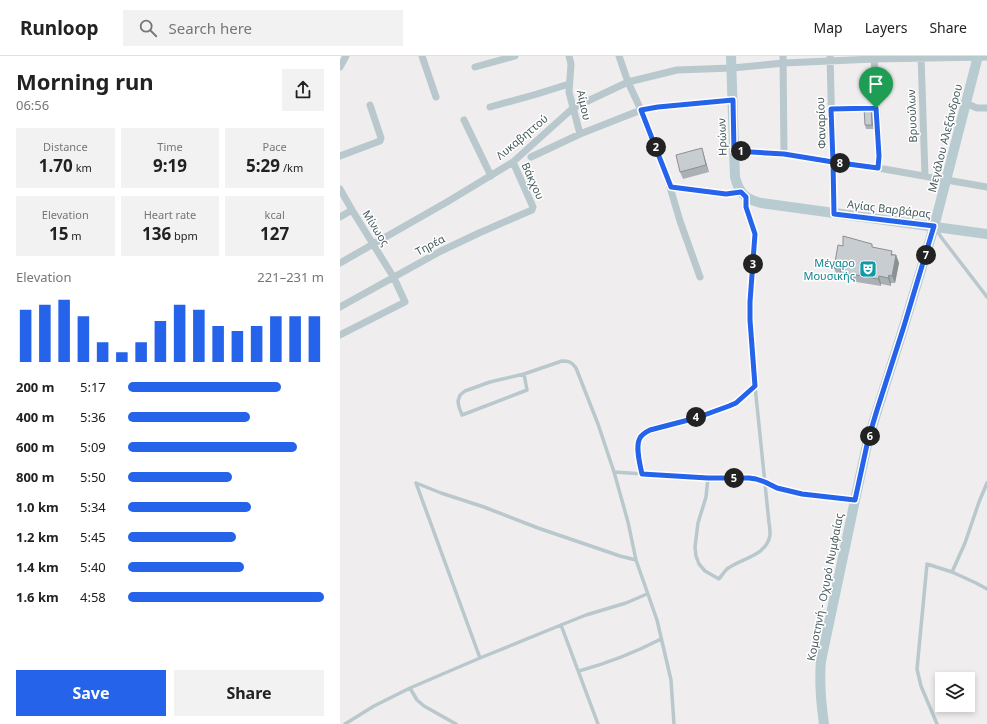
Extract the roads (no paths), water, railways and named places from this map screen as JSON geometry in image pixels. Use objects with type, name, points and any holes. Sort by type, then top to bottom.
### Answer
[{"type":"main road","name":"Ηρώων","points":[[731,56],[736,177],[738,188],[744,195]]},
{"type":"main road","name":"Μεγάλου Αλεξάνδρου","points":[[934,226],[965,103],[981,57]]},
{"type":"main road","name":"Αγίας Βαρβάρας","points":[[744,195],[753,201],[761,203],[987,234]]},
{"type":"main road","name":"Κομοτηνή - Οχυρό Νυμφαίας","points":[[824,724],[820,690],[821,661],[855,500],[875,418],[934,226]]},
{"type":"street","points":[[340,67],[346,56]]},
{"type":"street","points":[[422,56],[436,97]]},
{"type":"street","points":[[475,67],[499,58],[515,56]]},
{"type":"street","name":"Αίμου","points":[[569,56],[571,64],[569,92],[580,134]]},
{"type":"street","points":[[619,56],[628,82],[641,110],[671,187],[680,221],[700,277]]},
{"type":"street","name":"Βρυούλων","points":[[921,57],[925,176]]},
{"type":"street","name":"Λυκαβηττού","points":[[340,263],[513,162],[572,108],[628,82],[678,70],[732,68],[784,59],[981,57]]},
{"type":"street","name":"Φαναρίου","points":[[830,58],[834,214]]},
{"type":"street","points":[[874,58],[879,156],[878,168]]},
{"type":"street","points":[[784,59],[784,154]]},
{"type":"street","points":[[490,107],[569,84]]},
{"type":"street","points":[[531,157],[580,134],[641,110],[733,100]]},
{"type":"street","points":[[965,103],[974,107],[987,108]]},
{"type":"street","points":[[340,156],[380,141],[381,138],[370,105]]},
{"type":"street","points":[[831,109],[876,108]]},
{"type":"street","points":[[464,120],[491,176]]},
{"type":"street","points":[[734,151],[784,154],[878,168],[987,187]]},
{"type":"street","name":"Βάκχου","points":[[513,162],[533,209]]},
{"type":"street","name":"Αγίας Βαρβάρας","points":[[671,187],[744,195]]},
{"type":"street","name":"Μίνωος","points":[[340,189],[394,278],[405,302],[340,336]]},
{"type":"street","name":"Τηρέα","points":[[340,307],[441,251],[479,233],[530,212],[533,209]]},
{"type":"street","points":[[340,217],[352,210]]},
{"type":"lane","points":[[708,478],[706,497],[698,523],[695,547],[699,564],[705,571],[719,579],[727,569],[758,553],[766,545],[770,536],[750,320],[755,234],[746,207],[744,195]]},
{"type":"lane","points":[[934,226],[987,297]]},
{"type":"lane","points":[[524,374],[527,390],[462,415],[458,401],[460,395],[465,391],[490,382],[524,374],[562,361],[573,363],[598,424],[614,472],[628,522],[636,560],[657,620],[671,680],[674,724]]},
{"type":"lane","points":[[642,474],[638,443],[640,437],[645,433],[650,430],[696,418],[729,406],[740,400],[755,386]]},
{"type":"lane","points":[[614,472],[708,478],[749,478],[765,482],[777,488],[802,494],[855,500]]},
{"type":"lane","points":[[480,658],[416,483],[538,528],[636,560]]},
{"type":"lane","points":[[952,572],[965,543],[987,483]]},
{"type":"lane","points":[[937,724],[921,686],[917,669],[927,564],[952,572],[987,589]]},
{"type":"lane","points":[[345,724],[380,703],[410,688],[586,615],[626,603],[647,594]]},
{"type":"lane","points":[[561,625],[598,724]]},
{"type":"lane","points":[[579,671],[615,661],[661,639]]},
{"type":"lane","points":[[410,688],[417,700],[424,706],[456,724]]},
{"type":"place","name":"Μέγαρο Μουσικής","points":[[868,269]]}]
